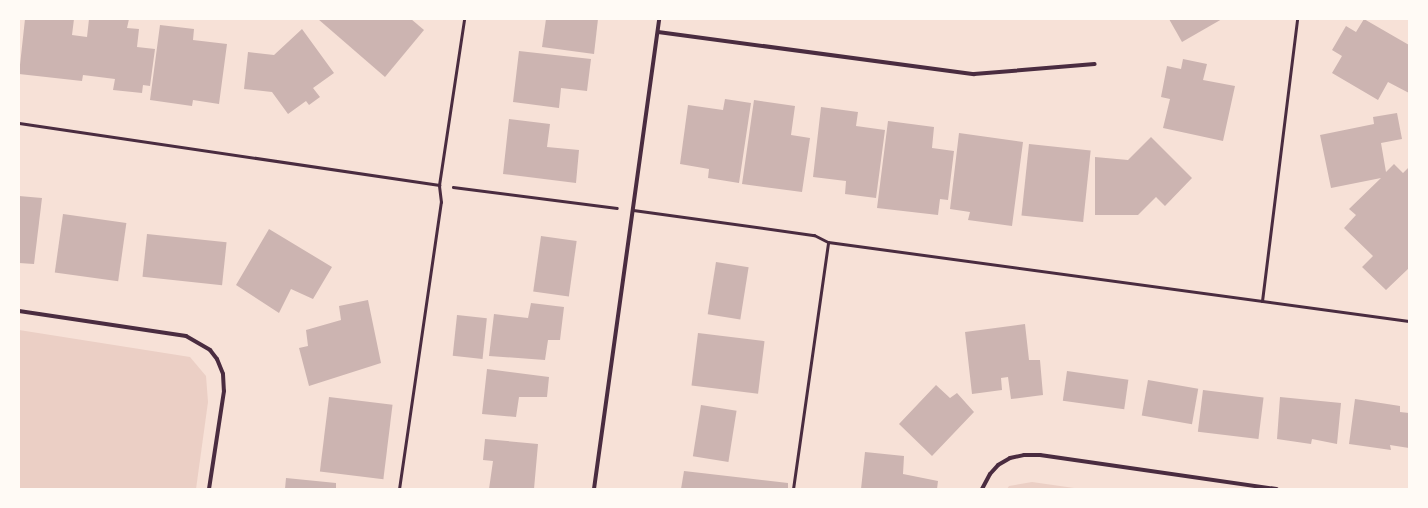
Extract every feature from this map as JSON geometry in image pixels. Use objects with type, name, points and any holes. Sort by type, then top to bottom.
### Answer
[{"type":"street","points":[[594,489],[660,19]]},
{"type":"street","points":[[658,32],[974,74],[1095,64]]},
{"type":"street","points":[[19,311],[186,336],[210,350],[217,359],[223,374],[224,391],[209,489]]},
{"type":"street","points":[[982,489],[998,465],[1010,458],[1032,455],[1277,489]]},
{"type":"lane","points":[[399,489],[441,202],[439,185],[464,19]]},
{"type":"lane","points":[[1262,301],[1297,19]]},
{"type":"lane","points":[[19,122],[439,185]]},
{"type":"lane","points":[[633,210],[814,235],[828,242],[1409,321]]},
{"type":"lane","points":[[793,489],[828,242]]},
{"type":"path","points":[[439,185],[633,210]]},
{"type":"shaded area","points":[[19,330],[190,357],[206,376],[208,402],[196,489],[19,489]]},
{"type":"shaded area","points":[[1032,482],[1081,489],[1007,489],[1009,486]]},
{"type":"building","points":[[25,19],[74,19],[72,35],[87,37],[89,19],[129,19],[127,28],[139,29],[137,47],[155,49],[150,86],[143,85],[142,93],[113,90],[115,79],[83,75],[82,81],[19,74]]},
{"type":"building","points":[[318,19],[411,19],[424,30],[385,77]]},
{"type":"building","points":[[546,19],[598,19],[594,54],[542,47]]},
{"type":"building","points":[[1169,19],[1222,19],[1182,42]]},
{"type":"building","points":[[1364,19],[1409,45],[1409,93],[1388,82],[1378,100],[1332,73],[1342,56],[1332,50],[1346,26],[1356,32]]},
{"type":"building","points":[[160,25],[194,29],[193,40],[227,44],[219,104],[193,100],[192,106],[150,100]]},
{"type":"building","points":[[302,29],[334,73],[313,88],[320,97],[309,105],[306,101],[288,114],[272,92],[244,89],[248,52],[274,55]]},
{"type":"building","points":[[519,51],[591,59],[587,91],[561,88],[559,108],[513,102]]},
{"type":"building","points":[[1183,59],[1207,64],[1203,80],[1235,86],[1223,141],[1163,128],[1170,99],[1161,97],[1167,66],[1181,69]]},
{"type":"building","points":[[725,99],[751,103],[739,183],[708,178],[709,169],[680,164],[688,105],[723,110]]},
{"type":"building","points":[[754,100],[795,106],[791,135],[810,138],[802,192],[742,184]]},
{"type":"building","points":[[821,107],[858,112],[856,126],[885,130],[876,198],[845,194],[846,181],[813,177]]},
{"type":"building","points":[[1397,113],[1402,139],[1381,143],[1386,172],[1394,164],[1403,173],[1409,167],[1409,268],[1386,290],[1362,267],[1373,256],[1344,228],[1356,215],[1349,209],[1381,178],[1331,188],[1320,135],[1374,124],[1373,117]]},
{"type":"building","points":[[509,119],[550,124],[547,147],[579,150],[576,183],[503,174]]},
{"type":"building","points":[[888,121],[934,127],[932,148],[954,151],[948,200],[940,199],[938,215],[877,208]]},
{"type":"building","points":[[959,133],[1023,142],[1012,226],[968,220],[970,212],[950,209]]},
{"type":"building","points":[[1151,137],[1192,178],[1165,206],[1156,197],[1138,215],[1095,215],[1095,157],[1128,160]]},
{"type":"building","points":[[1029,144],[1091,150],[1083,222],[1021,216]]},
{"type":"building","points":[[19,196],[42,198],[34,264],[19,263]]},
{"type":"building","points":[[63,214],[126,223],[118,281],[55,272]]},
{"type":"building","points":[[269,229],[332,267],[313,299],[291,289],[279,313],[236,285]]},
{"type":"building","points":[[147,234],[227,242],[222,285],[143,277]]},
{"type":"building","points":[[541,236],[577,241],[569,296],[533,291]]},
{"type":"building","points":[[716,262],[749,267],[740,320],[708,314]]},
{"type":"building","points":[[368,300],[381,363],[309,386],[299,348],[308,346],[306,330],[341,320],[339,306]]},
{"type":"building","points":[[531,303],[564,307],[560,340],[548,340],[545,360],[489,356],[494,314],[528,318]]},
{"type":"building","points":[[457,315],[487,318],[483,359],[453,356]]},
{"type":"building","points":[[1025,324],[1029,360],[1040,360],[1043,395],[1011,399],[1008,377],[1001,378],[1002,390],[972,394],[965,332]]},
{"type":"building","points":[[698,333],[765,341],[758,394],[692,386]]},
{"type":"building","points":[[487,369],[549,377],[547,397],[519,397],[516,417],[482,414]]},
{"type":"building","points":[[1067,371],[1128,380],[1124,409],[1063,401]]},
{"type":"building","points":[[1148,380],[1198,389],[1192,424],[1142,415]]},
{"type":"building","points":[[936,385],[950,398],[957,393],[974,412],[932,456],[899,424]]},
{"type":"building","points":[[1203,390],[1264,397],[1258,439],[1198,432]]},
{"type":"building","points":[[329,397],[393,405],[383,479],[320,471]]},
{"type":"building","points":[[1280,397],[1341,403],[1337,444],[1312,439],[1311,444],[1277,439]]},
{"type":"building","points":[[1355,399],[1400,406],[1400,412],[1409,413],[1409,448],[1390,445],[1391,450],[1349,444]]},
{"type":"building","points":[[701,405],[737,411],[728,462],[693,456]]},
{"type":"building","points":[[485,439],[538,444],[534,489],[489,489],[493,461],[483,460]]},
{"type":"building","points":[[865,452],[904,456],[903,474],[938,481],[937,489],[861,489]]},
{"type":"building","points":[[684,471],[788,483],[788,489],[681,489]]},
{"type":"building","points":[[286,478],[336,483],[336,489],[285,489]]}]
